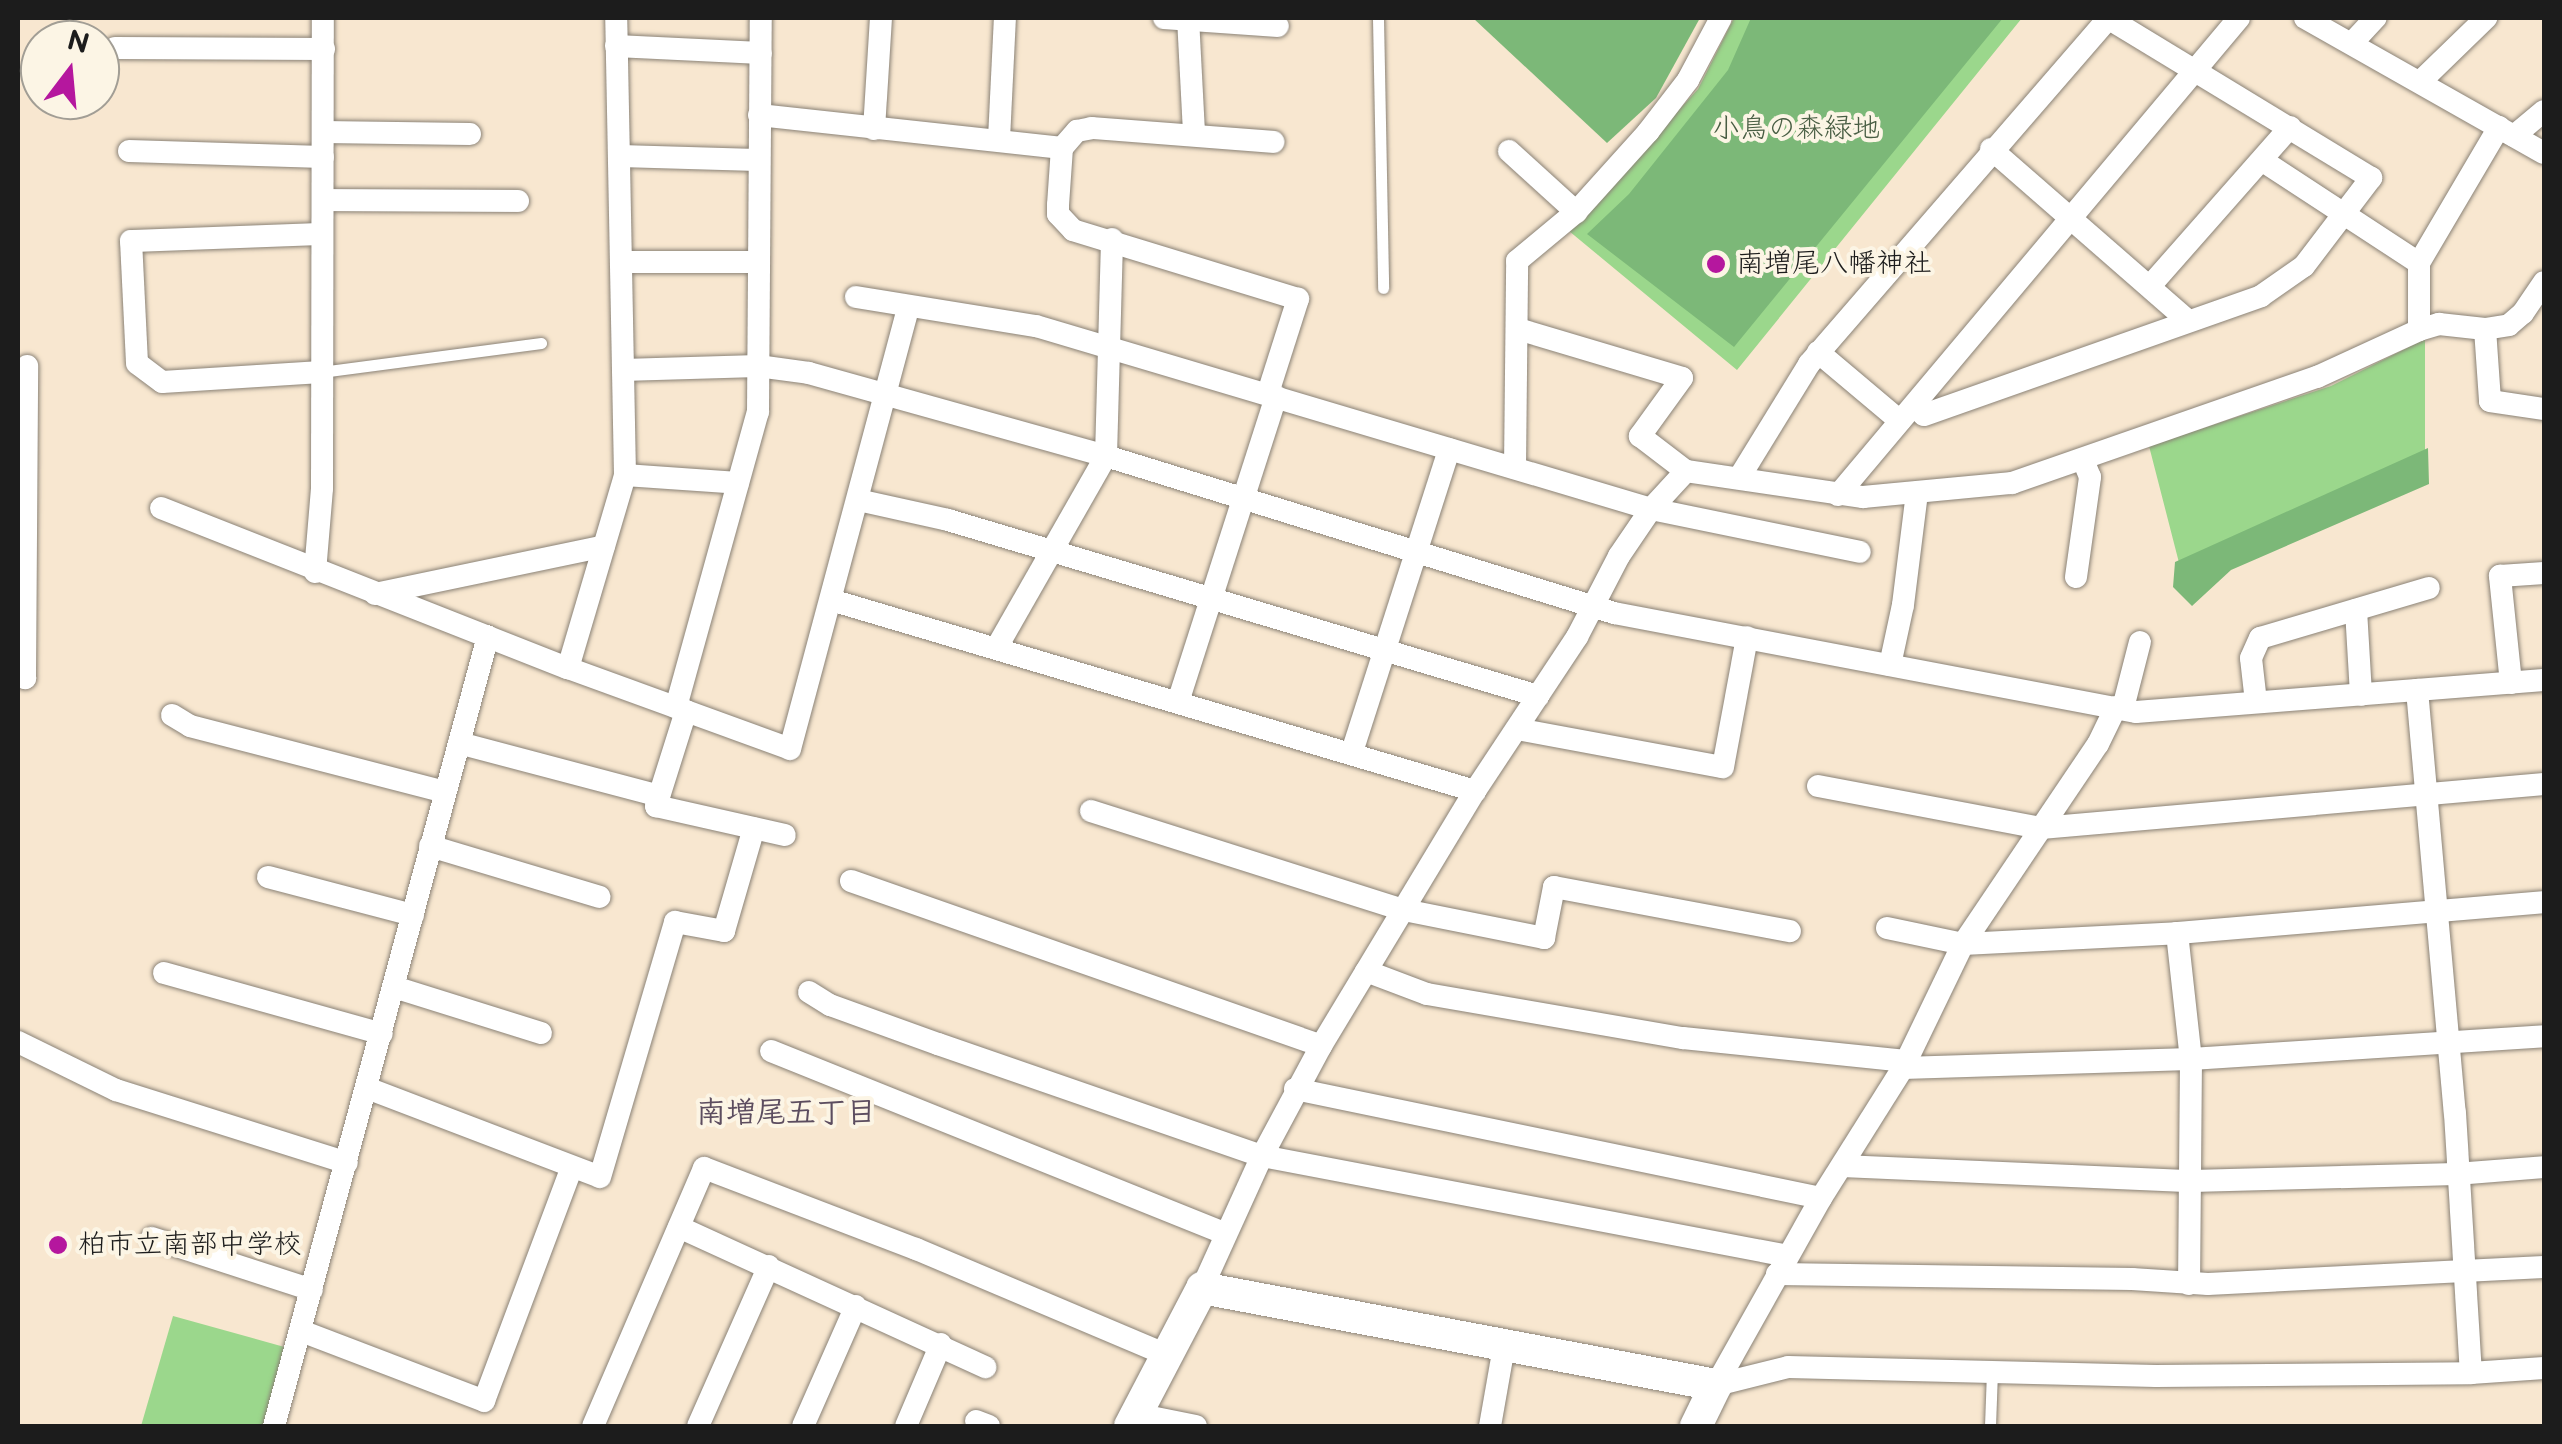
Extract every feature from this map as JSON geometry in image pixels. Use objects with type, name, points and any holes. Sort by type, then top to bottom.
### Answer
[{"type":"street","points":[[316,572],[322,488],[322,18]]},
{"type":"street","points":[[568,668],[625,475],[616,18]]},
{"type":"street","points":[[761,18],[758,412],[656,806],[785,835]]},
{"type":"street","points":[[874,129],[881,18]]},
{"type":"street","points":[[998,139],[1005,18]]},
{"type":"street","points":[[1194,134],[1180,18],[1278,26]]},
{"type":"street","points":[[1515,468],[1517,262],[1576,212],[1688,80],[1721,18]]},
{"type":"street","points":[[1739,478],[1818,352],[1991,148],[2108,18],[2371,178],[2304,266],[2260,296],[1924,415],[1907,413],[1818,352]]},
{"type":"street","points":[[1838,496],[2239,18]]},
{"type":"street","points":[[2305,18],[2544,153]]},
{"type":"street","points":[[2353,42],[2376,18]]},
{"type":"street","points":[[2422,81],[2486,18]]},
{"type":"street","points":[[616,46],[761,53]]},
{"type":"street","points":[[120,48],[324,48]]},
{"type":"street","points":[[2419,330],[2419,263],[2506,132],[2544,111]]},
{"type":"street","points":[[760,115],[1062,148]]},
{"type":"street","points":[[1178,702],[1243,498],[1298,300],[1112,238],[1073,230],[1058,214],[1062,148],[1077,131],[1092,128],[1273,142]]},
{"type":"street","points":[[2150,286],[2290,128]]},
{"type":"street","points":[[324,132],[470,134]]},
{"type":"street","points":[[1991,148],[2187,320]]},
{"type":"street","points":[[130,151],[323,157]]},
{"type":"street","points":[[1508,151],[1576,212]]},
{"type":"street","points":[[620,156],[758,160]]},
{"type":"street","points":[[2263,161],[2419,263]]},
{"type":"street","points":[[323,200],[518,200]]},
{"type":"street","points":[[321,372],[162,382],[137,363],[131,241],[322,234]]},
{"type":"street","points":[[997,647],[1106,456],[1106,345],[1112,238]]},
{"type":"street","points":[[622,262],[758,262]]},
{"type":"street","points":[[1518,329],[1682,378],[1640,436],[1686,471],[1838,496],[1917,493],[2012,483],[2317,377],[2439,324],[2484,329],[2509,325],[2543,289]]},
{"type":"street","points":[[856,298],[1036,326],[1650,509],[1860,552]]},
{"type":"street","points":[[161,508],[316,572],[790,749],[908,308]]},
{"type":"street","points":[[2484,329],[2490,401],[2544,409]]},
{"type":"street","points":[[18,675],[25,678],[21,460],[26,366]]},
{"type":"street","points":[[624,370],[758,366],[809,373],[1106,456],[1596,604],[1614,614],[2136,712],[2544,680]]},
{"type":"street","points":[[1352,752],[1449,449]]},
{"type":"street","points":[[2076,577],[2090,476],[2083,460]]},
{"type":"street","points":[[1196,1426],[1133,1420],[1202,1288],[1295,1089],[1475,790],[1596,604],[1619,556],[1650,509],[1686,471]]},
{"type":"street","points":[[625,475],[738,484]]},
{"type":"street","points":[[1890,665],[1903,605],[1917,493]]},
{"type":"street","points":[[858,500],[1052,550],[1538,696]]},
{"type":"street","points":[[376,594],[604,546]]},
{"type":"street","points":[[2511,683],[2500,576],[2544,573]]},
{"type":"street","points":[[2256,702],[2252,658],[2260,638],[2429,588]]},
{"type":"street","points":[[831,600],[1475,790]]},
{"type":"street","points":[[2356,610],[2361,695]]},
{"type":"street","points":[[274,1426],[488,636]]},
{"type":"street","points":[[1517,729],[1722,768],[1747,636]]},
{"type":"street","points":[[1696,1426],[1782,1265],[1904,1064],[1963,944],[2119,708],[2140,642]]},
{"type":"street","points":[[2417,690],[2439,912],[2471,1373]]},
{"type":"street","points":[[172,715],[190,726],[445,792]]},
{"type":"street","points":[[459,744],[659,796]]},
{"type":"street","points":[[1818,786],[2040,828],[2544,784]]},
{"type":"street","points":[[1092,811],[1404,910],[1544,938],[1554,887],[1790,931]]},
{"type":"street","points":[[367,1088],[600,1177],[675,922],[724,931],[754,828]]},
{"type":"street","points":[[430,846],[600,897]]},
{"type":"street","points":[[268,877],[413,915]]},
{"type":"street","points":[[851,881],[1320,1046]]},
{"type":"street","points":[[1887,928],[1963,944],[2177,933],[2544,902]]},
{"type":"street","points":[[2177,933],[2191,1059],[2189,1284]]},
{"type":"street","points":[[1366,971],[1427,994],[1663,1035],[1904,1064],[2191,1059],[2544,1036]]},
{"type":"street","points":[[164,973],[382,1034]]},
{"type":"street","points":[[394,987],[542,1033]]},
{"type":"street","points":[[809,992],[830,1005],[940,1040],[1262,1156],[1782,1265],[2189,1284],[2464,1274],[2544,1267]]},
{"type":"street","points":[[18,1042],[116,1090],[347,1164]]},
{"type":"street","points":[[771,1051],[1226,1234]]},
{"type":"street","points":[[1295,1089],[1821,1198]]},
{"type":"street","points":[[301,1331],[484,1401],[572,1166]]},
{"type":"street","points":[[1842,1166],[2192,1181],[2456,1174],[2544,1167]]},
{"type":"street","points":[[593,1426],[704,1168],[916,1248],[1165,1354]]},
{"type":"street","points":[[679,1227],[985,1367]]},
{"type":"street","points":[[152,1238],[312,1290]]},
{"type":"street","points":[[698,1426],[768,1266]]},
{"type":"street","points":[[1202,1288],[1716,1385],[1788,1368],[2156,1376],[2471,1373],[2544,1368]]},
{"type":"street","points":[[803,1426],[856,1306]]},
{"type":"street","points":[[906,1426],[941,1344]]},
{"type":"street","points":[[1490,1426],[1504,1347]]},
{"type":"lane","points":[[1378,18],[1382,288]]},
{"type":"lane","points":[[321,372],[542,343]]},
{"type":"lane","points":[[1990,1426],[1992,1372]]},
{"type":"green space","points":[[1473,18],[1700,18],[1656,98],[1607,143]]},
{"type":"green space","name":"小鳥の森緑地","points":[[1734,18],[2022,18],[1737,370],[1569,231],[1698,89]]},
{"type":"green space","name":"小鳥の森緑地","points":[[1751,18],[2003,18],[1734,347],[1587,234],[1629,194],[1728,70]]},
{"type":"green space","points":[[2425,339],[2425,475],[2185,586],[2149,446],[2331,386]]},
{"type":"green space","points":[[2428,448],[2429,484],[2231,570],[2192,606],[2173,587],[2175,562]]},
{"type":"green space","points":[[173,1316],[288,1348],[266,1426],[141,1426]]},
{"type":"place","name":"南増尾八幡神社","points":[[1716,264]]},
{"type":"place","name":"柏市立南部中学校","points":[[58,1245]]},
{"type":"district","name":"南増尾五丁目","points":[[786,1113]]}]
